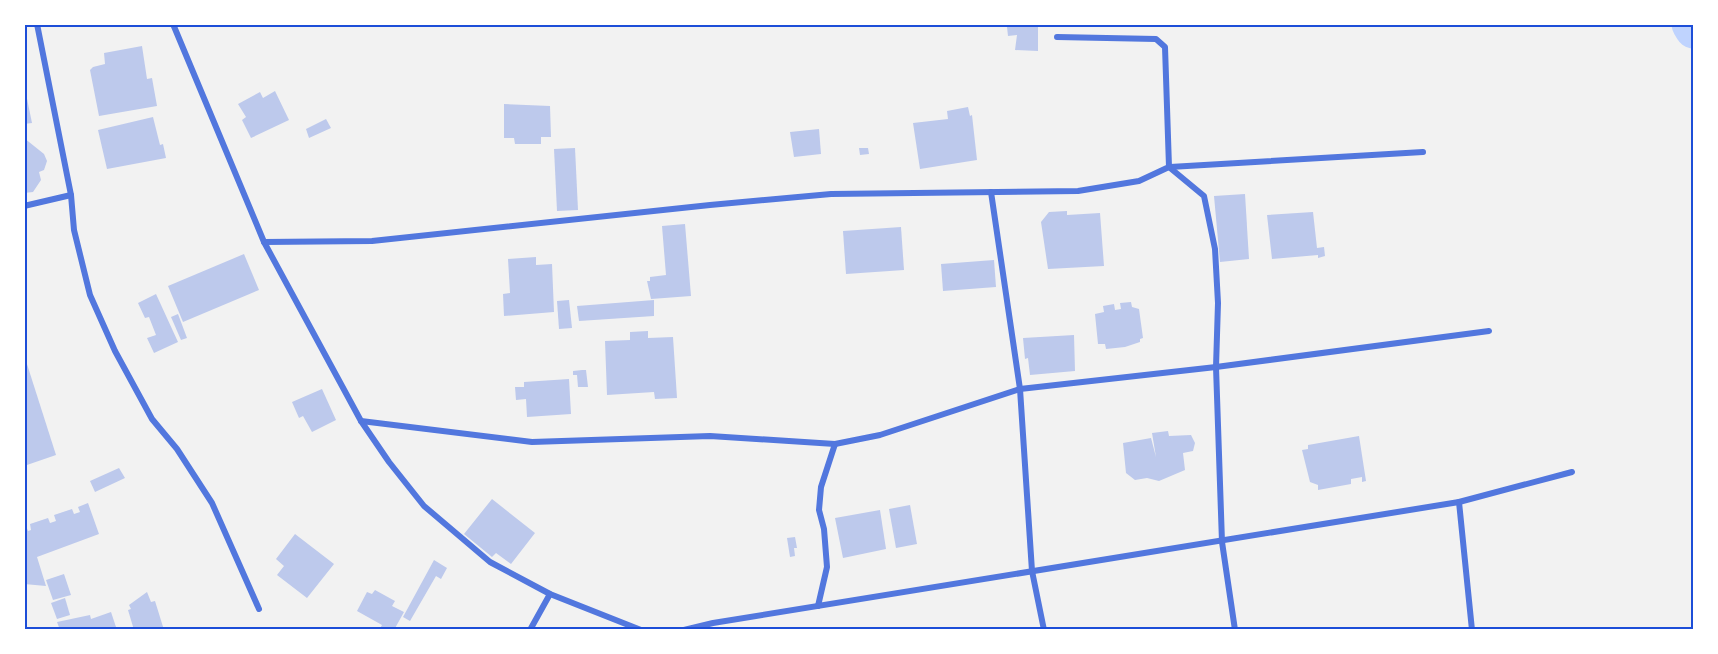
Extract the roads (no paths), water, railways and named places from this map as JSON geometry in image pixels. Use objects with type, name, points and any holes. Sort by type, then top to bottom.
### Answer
[{"type":"street","points":[[37,24],[71,195],[74,230],[90,295],[115,351],[152,419],[177,449],[213,503],[259,609]]},
{"type":"street","points":[[173,24],[264,242],[361,421],[389,462],[424,506],[490,562],[549,594],[641,630]]},
{"type":"street","points":[[1057,37],[1156,39],[1165,47],[1169,167],[1204,196],[1216,260],[1218,303],[1216,367],[1222,542],[1235,630]]},
{"type":"street","points":[[264,242],[372,241],[831,194],[1078,191],[1139,181],[1169,167],[1423,152]]},
{"type":"street","points":[[991,192],[1020,389],[1032,571],[1044,630]]},
{"type":"street","points":[[24,206],[71,195]]},
{"type":"street","points":[[361,421],[532,442],[710,436],[835,444],[880,435],[1020,389],[1216,367],[1489,331]]},
{"type":"street","points":[[818,606],[827,567],[825,530],[819,510],[820,487],[835,444]]},
{"type":"street","points":[[684,630],[712,623],[1459,502],[1572,472]]},
{"type":"street","points":[[1459,502],[1472,630]]},
{"type":"street","points":[[530,630],[549,594]]},
{"type":"waterway","points":[[1691,24],[1694,29]]}]
